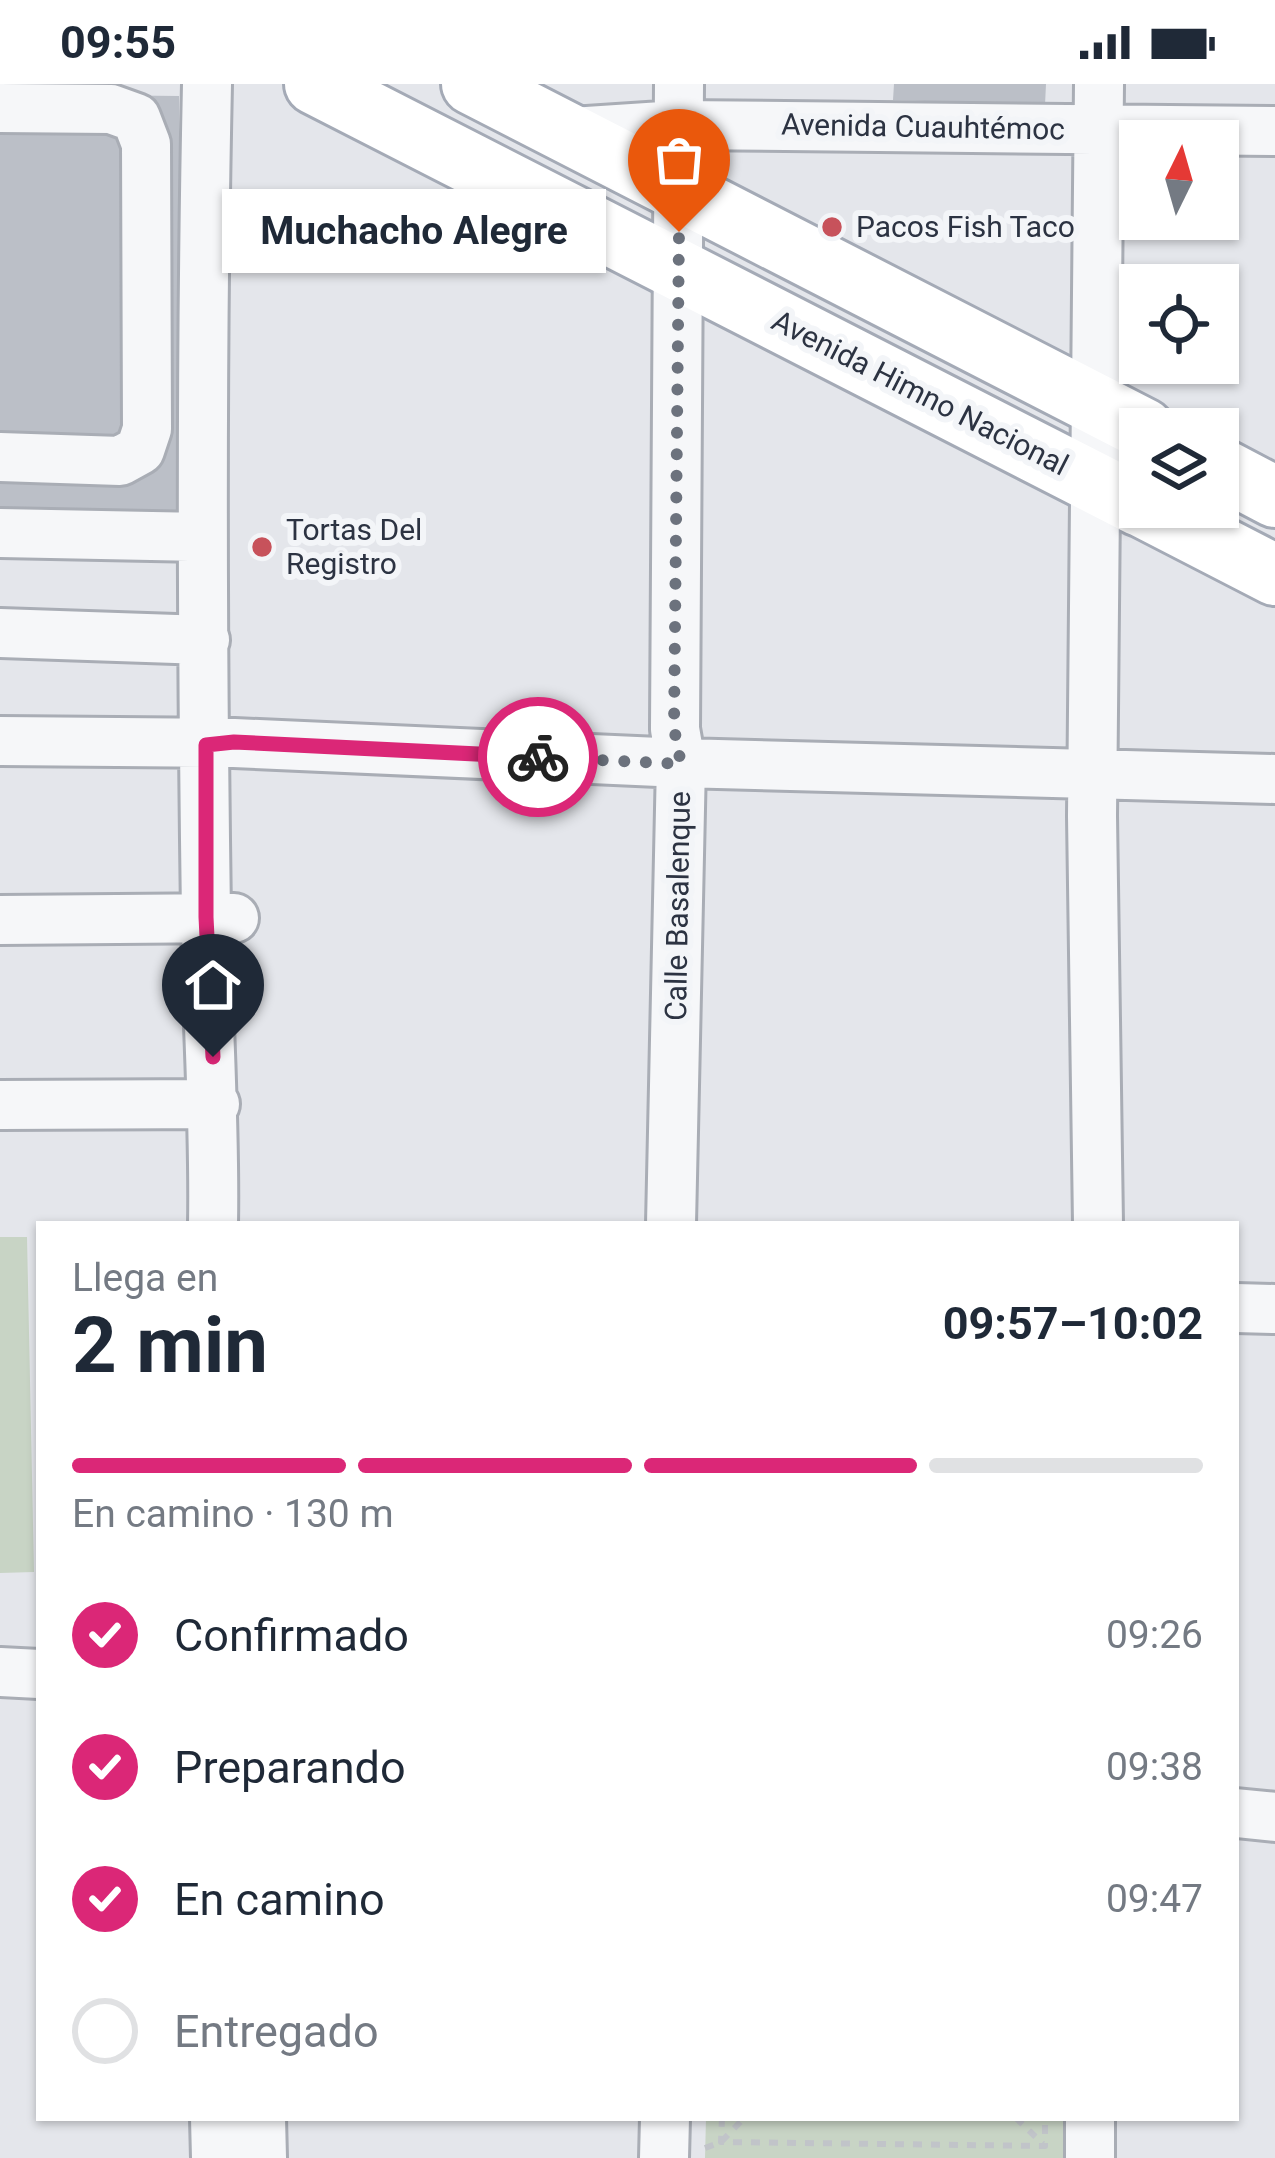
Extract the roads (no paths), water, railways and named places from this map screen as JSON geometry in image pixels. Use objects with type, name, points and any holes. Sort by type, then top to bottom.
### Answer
[{"type":"main road","name":"Avenida Himno Nacional","points":[[315,84],[1119,495]]},
{"type":"main road","points":[[472,84],[1119,416]]},
{"type":"main road","points":[[1239,478],[1275,496]]},
{"type":"main road","name":"Avenida Himno Nacional","points":[[1183,528],[1275,575]]},
{"type":"street","points":[[207,84],[220,443],[220,918],[213,1221]]},
{"type":"street","points":[[216,277],[225,84]]},
{"type":"street","name":"Calle Basalenque","points":[[671,1221],[681,764],[674,728],[678,105]]},
{"type":"street","name":"Avenida Cuauhtémoc","points":[[572,132],[678,105],[1100,106],[1275,131]]},
{"type":"street","points":[[1100,106],[1120,408]]},
{"type":"street","points":[[0,108],[111,109],[136,118],[146,144],[147,429],[140,450],[119,460],[0,457]]},
{"type":"street","points":[[146,277],[216,277]]},
{"type":"street","points":[[220,443],[202,536],[205,640],[220,744]]},
{"type":"street","points":[[1098,1221],[1092,776],[1123,528]]},
{"type":"street","points":[[0,533],[202,536]]},
{"type":"street","points":[[0,633],[205,640]]},
{"type":"street","points":[[0,741],[1275,779]]},
{"type":"street","points":[[0,920],[220,918]]},
{"type":"street","points":[[220,918],[238,1221]]},
{"type":"street","points":[[0,1105],[215,1104]]},
{"type":"street","points":[[1239,1308],[1275,1310]]},
{"type":"street","points":[[0,1672],[36,1674]]},
{"type":"street","points":[[1239,1813],[1275,1817]]},
{"type":"street","points":[[215,2121],[216,2158]]},
{"type":"street","points":[[261,2121],[262,2158]]},
{"type":"street","points":[[664,2158],[665,2121]]},
{"type":"street","points":[[1068,2152],[1088,2121]]},
{"type":"place","name":"Pacos Fish Taco","points":[[832,227]]},
{"type":"place","name":"Muchacho Alegre","points":[[679,232]]},
{"type":"place","name":"Tortas Del Registro","points":[[262,547]]}]
